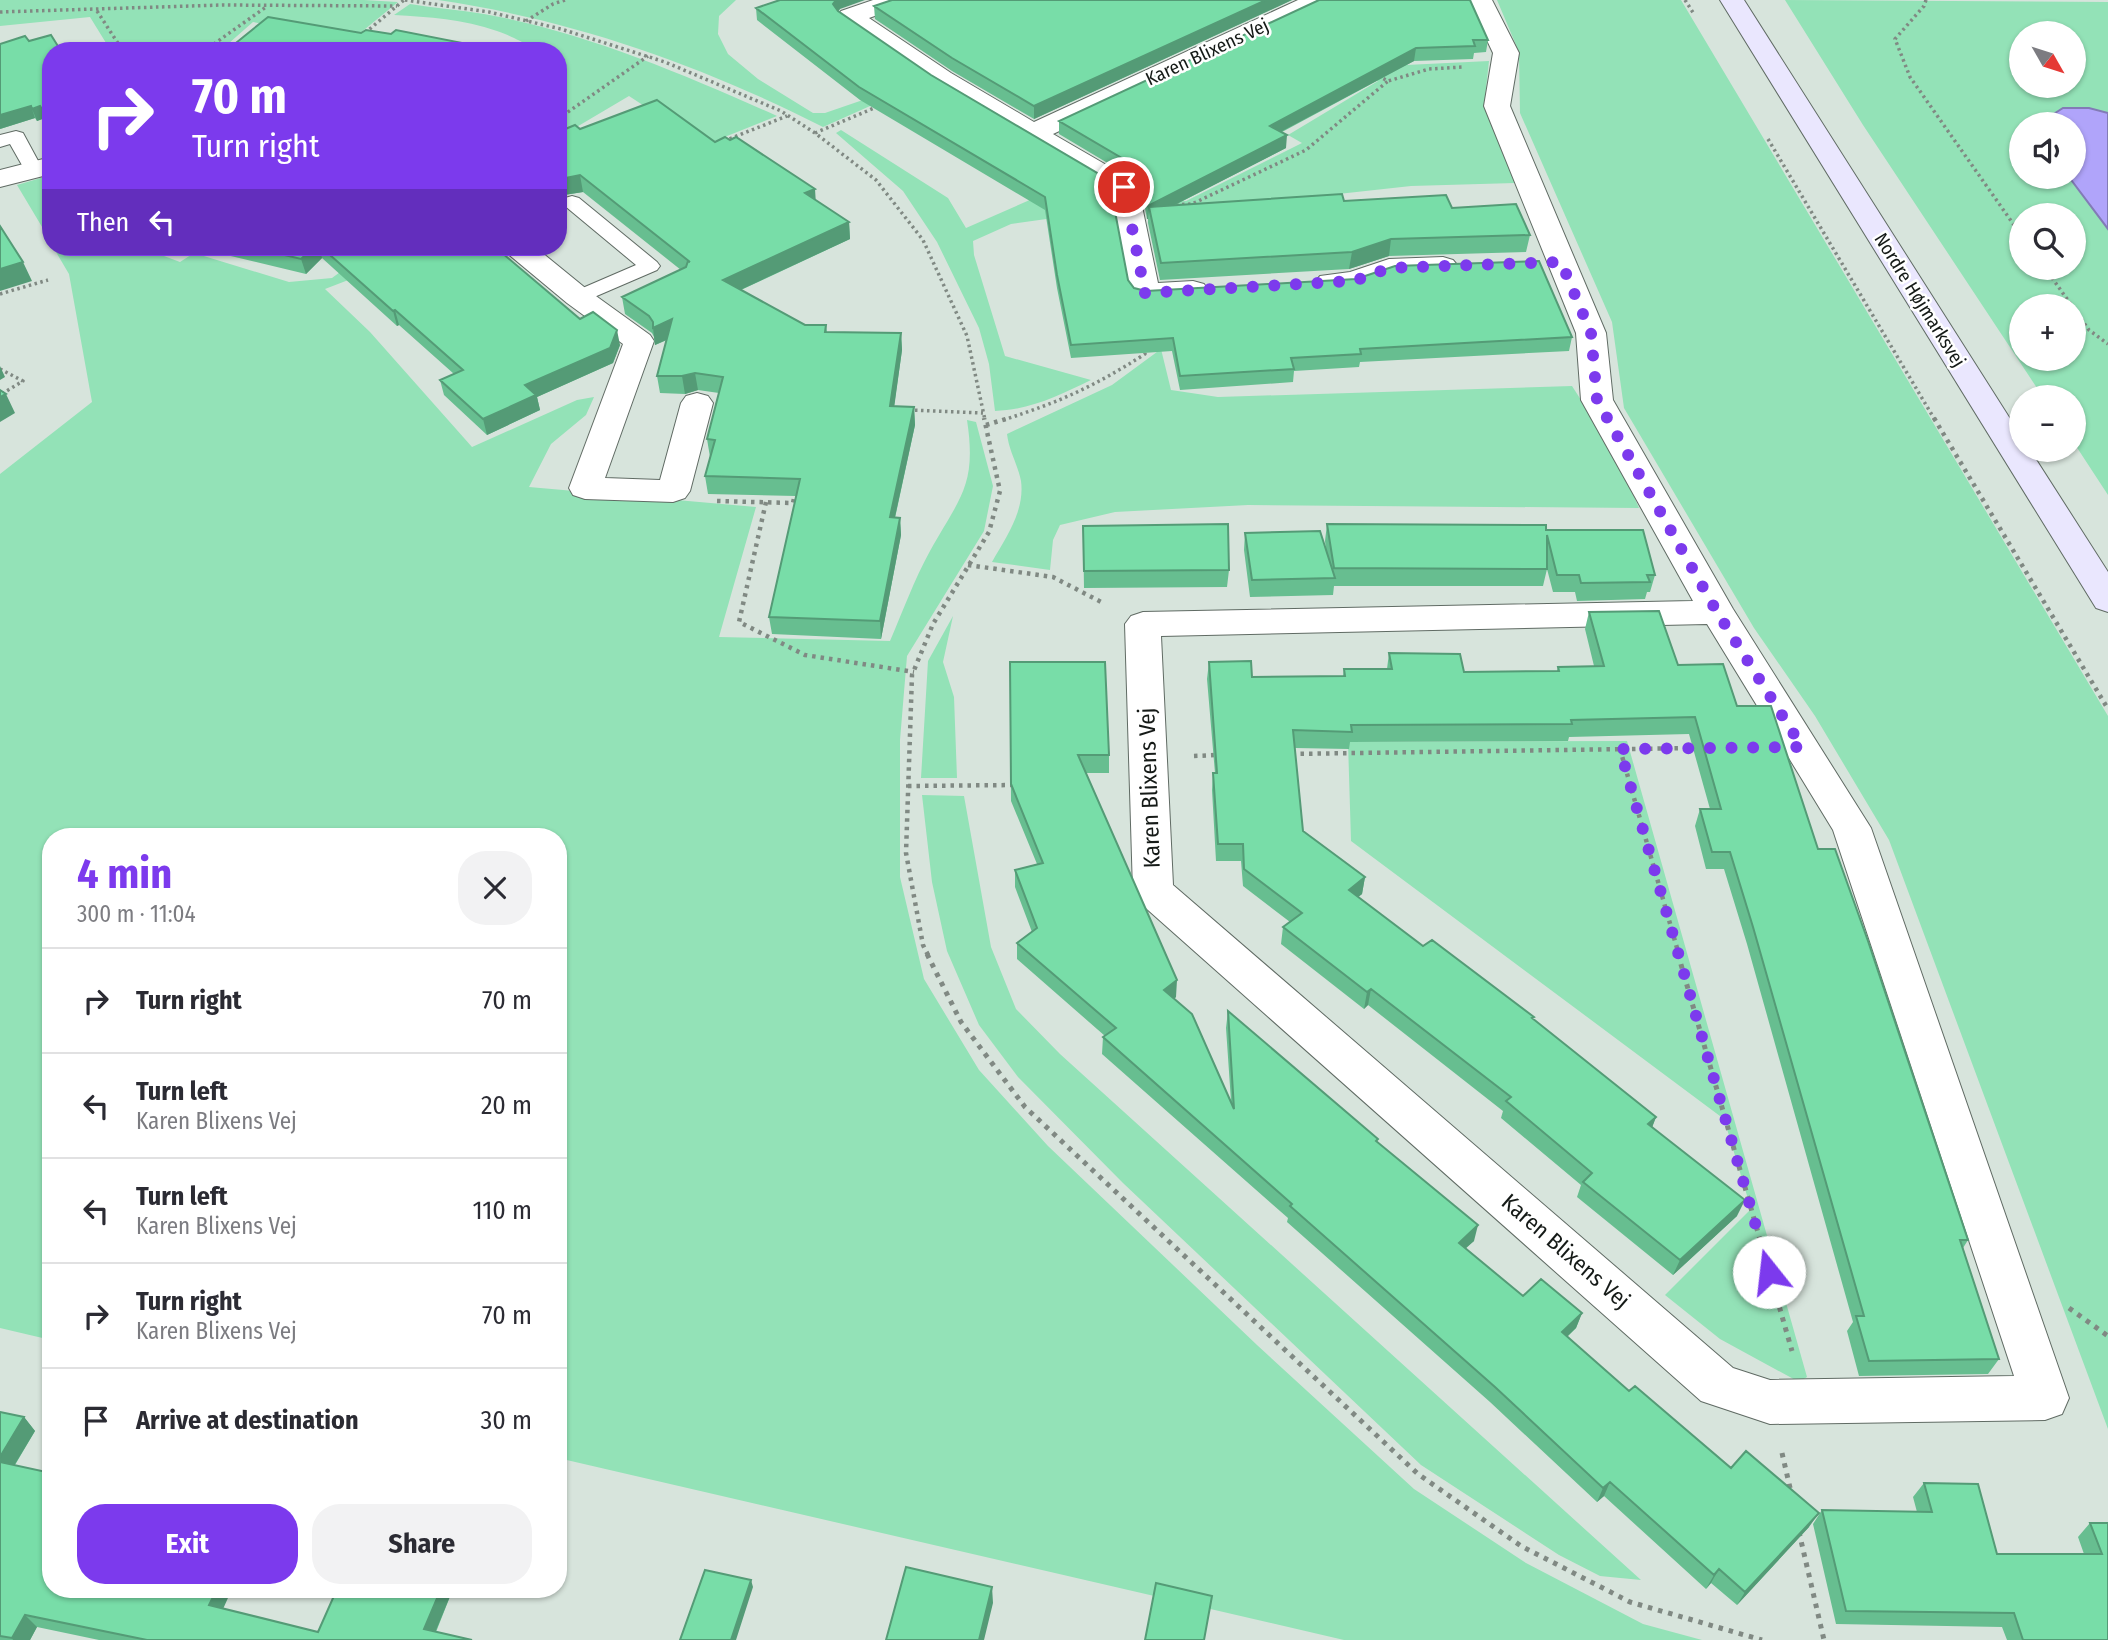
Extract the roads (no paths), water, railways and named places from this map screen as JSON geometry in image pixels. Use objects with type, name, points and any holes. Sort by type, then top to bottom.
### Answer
[{"type":"street","points":[[897,0],[850,16],[942,79],[1124,187],[1145,293],[1215,289]]},
{"type":"street","name":"Karen Blixens Vej","points":[[1035,132],[1312,3],[1385,0]]},
{"type":"street","name":"Karen Blixens Vej","points":[[1480,0],[1506,53],[1497,106],[1547,262],[1591,333],[1597,400],[1717,612],[1853,828],[2045,1398],[1788,1402],[1718,1385],[1153,891],[1143,624],[1717,612]]},
{"type":"street","name":"Nordre Højmarksvej","points":[[1732,0],[2108,600]]},
{"type":"street","points":[[0,179],[42,167]]},
{"type":"street","points":[[528,256],[578,297],[639,341],[585,488],[673,491],[697,403]]},
{"type":"street","points":[[1298,284],[1354,281],[1389,268],[1468,265]]},
{"type":"lane","points":[[0,141],[16,136],[42,166]]},
{"type":"lane","points":[[572,202],[650,266],[578,297]]}]
